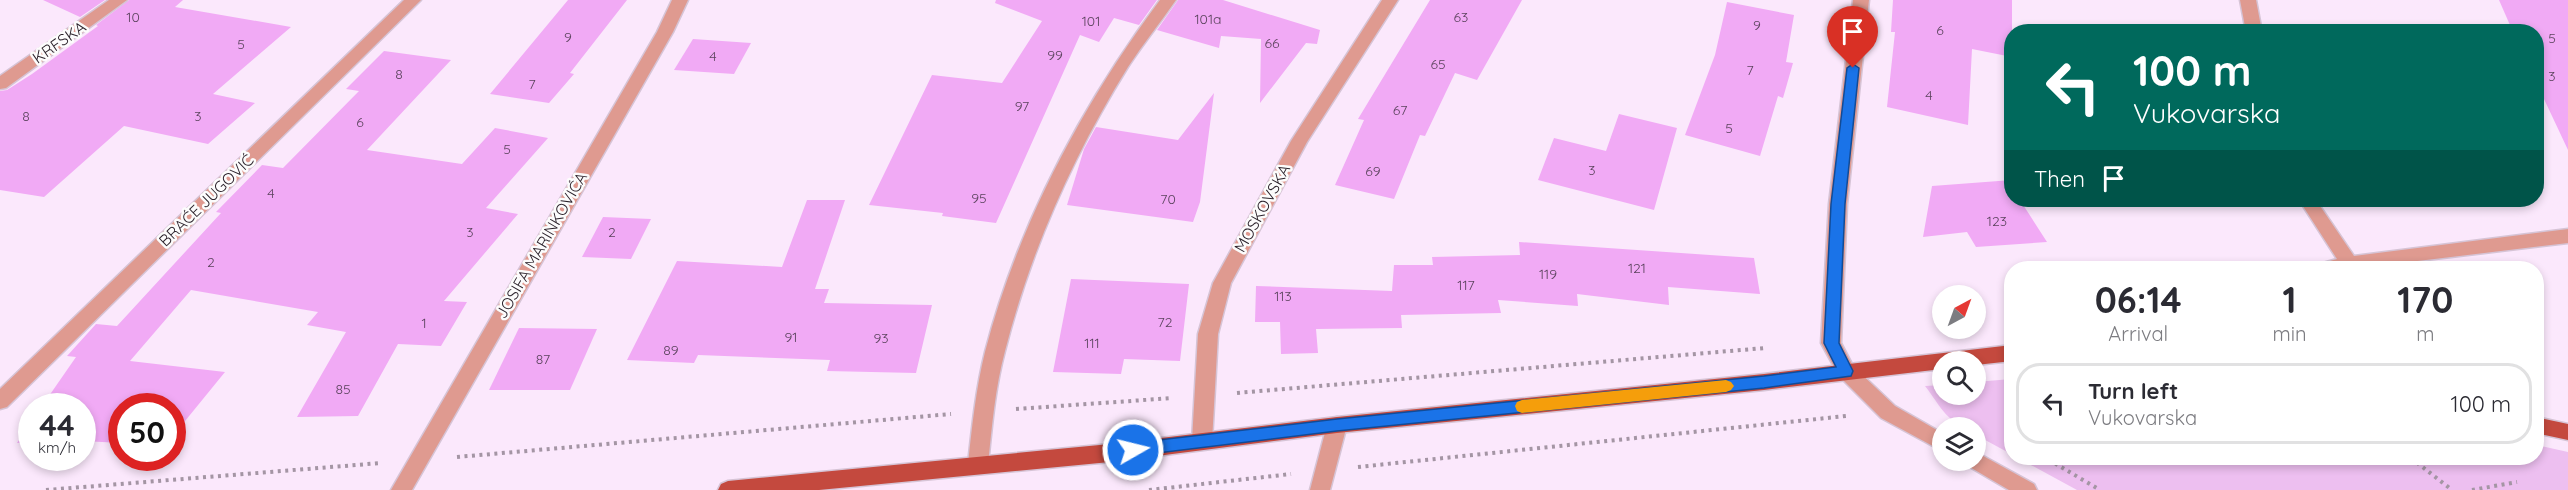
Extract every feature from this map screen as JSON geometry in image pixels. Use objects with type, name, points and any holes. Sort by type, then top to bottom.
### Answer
[{"type":"main road","points":[[728,490],[1110,453],[1337,425],[1764,382],[2004,353]]},
{"type":"main road","points":[[2544,427],[2568,432]]},
{"type":"street","name":"KRFSKA","points":[[0,84],[119,0]]},
{"type":"street","name":"BRAĆE JUGOVIĆ","points":[[0,401],[413,0]]},
{"type":"street","name":"JOSIFA MARINKOVIĆA","points":[[401,490],[665,32],[680,0]]},
{"type":"street","points":[[978,464],[984,411],[995,352],[1031,245],[1072,153],[1114,77],[1168,0]]},
{"type":"street","name":"MOSKOVSKA","points":[[1203,441],[1208,334],[1222,283],[1299,141],[1390,0]]},
{"type":"street","points":[[1861,0],[1838,204],[1831,343],[1846,371],[1888,412],[1932,436]]},
{"type":"street","points":[[2248,0],[2252,24]]},
{"type":"street","points":[[2312,207],[2348,261]]},
{"type":"street","points":[[2365,261],[2568,236]]},
{"type":"street","points":[[1320,490],[1337,425]]},
{"type":"street","points":[[1986,469],[2006,484],[2027,490]]},
{"type":"path","points":[[46,490],[984,411],[1205,396],[1772,348]]},
{"type":"path","points":[[1149,490],[1888,412]]},
{"type":"path","points":[[2058,465],[2100,490]]},
{"type":"path","points":[[2420,465],[2452,490]]},
{"type":"path","points":[[2472,490],[2517,482]]},
{"type":"shaded area","points":[[2004,380],[2004,450],[1986,440],[1986,417],[1949,417],[1939,405],[1986,405],[1986,381]]},
{"type":"shaded area","points":[[1925,386],[1932,386],[1932,396]]},
{"type":"shaded area","points":[[2544,447],[2568,452],[2568,490],[2077,490],[2031,465],[2544,465]]},
{"type":"building","points":[[43,0],[105,0],[80,17]]},
{"type":"building","points":[[129,0],[183,0],[175,7],[291,27],[213,94],[255,103],[208,144],[124,126],[44,197],[0,190],[0,91],[7,90],[32,74],[98,26],[96,25]]},
{"type":"building","points":[[568,0],[627,0],[570,73],[574,74],[549,103],[490,94]]},
{"type":"building","points":[[996,0],[1157,0],[1139,25],[1114,18],[1099,42],[1080,35],[996,223],[942,216],[943,213],[869,205],[932,75],[1002,83],[1042,21],[995,3]]},
{"type":"building","points":[[1178,0],[1223,0],[1320,30],[1317,44],[1306,43],[1260,103],[1261,39],[1221,36],[1219,48],[1157,30]]},
{"type":"building","points":[[1430,0],[1522,0],[1477,80],[1455,73],[1425,136],[1420,135],[1394,199],[1335,185],[1364,120],[1358,119]]},
{"type":"building","points":[[1893,0],[2012,0],[2012,24],[2004,24],[2004,55],[1972,49],[1968,125],[1887,107],[1895,32],[1891,32]]},
{"type":"building","points":[[2499,0],[2568,0],[2568,150],[2544,99],[2544,24],[2510,24]]},
{"type":"building","points":[[1727,2],[1794,15],[1786,62],[1793,63],[1783,98],[1778,96],[1760,156],[1685,135],[1715,55]]},
{"type":"building","points":[[693,39],[751,43],[734,74],[674,70]]},
{"type":"building","points":[[384,51],[451,60],[367,150],[462,164],[495,128],[548,138],[486,208],[518,214],[444,301],[467,302],[441,346],[398,344],[358,416],[297,417],[346,332],[307,325],[318,312],[191,290],[130,361],[225,372],[186,420],[186,393],[108,393],[108,442],[96,442],[96,393],[51,393],[76,357],[67,356],[96,324],[117,326],[221,213],[216,212],[262,165],[283,168],[359,91],[346,89]]},
{"type":"building","points":[[1214,93],[1200,202],[1193,222],[1067,205],[1084,149],[1096,127],[1178,140]]},
{"type":"building","points":[[1619,114],[1677,128],[1654,210],[1538,180],[1554,138],[1606,151]]},
{"type":"building","points":[[2004,181],[2004,207],[2024,207],[2047,242],[1976,247],[1967,232],[1923,237],[1932,186]]},
{"type":"building","points":[[807,200],[845,200],[815,289],[829,289],[824,303],[932,305],[916,373],[827,371],[830,360],[698,355],[694,363],[627,360],[677,261],[782,267]]},
{"type":"building","points":[[603,217],[651,219],[631,259],[582,257]]},
{"type":"building","points":[[1519,242],[1754,258],[1760,294],[1668,287],[1669,305],[1577,294],[1578,306],[1498,300],[1501,313],[1401,315],[1402,328],[1316,329],[1318,353],[1281,354],[1280,322],[1255,322],[1256,286],[1392,291],[1394,265],[1433,265],[1432,257],[1520,255]]},
{"type":"building","points":[[1071,279],[1189,284],[1180,361],[1124,359],[1121,374],[1053,372]]},
{"type":"building","points":[[519,328],[597,329],[570,390],[489,390]]},
{"type":"slow traffic","points":[[1522,406],[1726,386]]},
{"type":"route","points":[[1133,450],[1337,425],[1764,382],[1846,371],[1831,343],[1838,204],[1853,68]]}]
